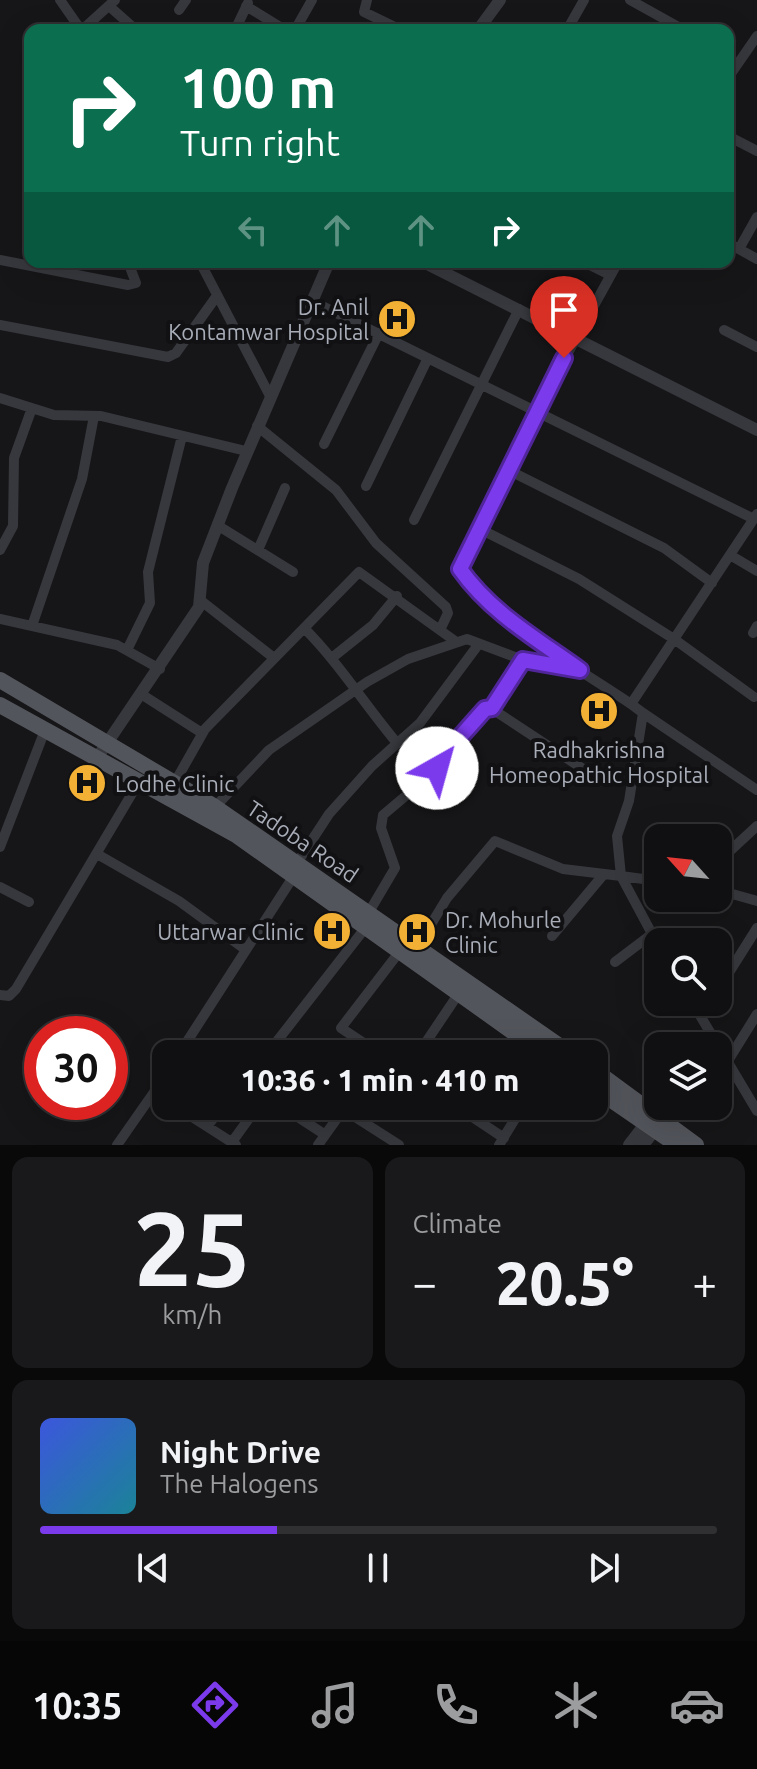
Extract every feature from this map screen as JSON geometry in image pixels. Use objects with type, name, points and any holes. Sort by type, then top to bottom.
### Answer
[{"type":"main road","name":"Tadoba Road","points":[[0,680],[215,807],[367,920],[400,951],[524,1040]]},
{"type":"main road","name":"Tadoba Road","points":[[0,705],[297,869]]},
{"type":"main road","name":"Tadoba Road","points":[[367,920],[418,946],[551,1040]]},
{"type":"main road","points":[[608,1082],[655,1121],[677,1145]]},
{"type":"main road","points":[[608,1096],[696,1145]]},
{"type":"street","points":[[60,0],[77,24]]},
{"type":"street","points":[[298,24],[312,0]]},
{"type":"street","points":[[367,0],[364,12],[389,24]]},
{"type":"street","points":[[482,24],[500,0]]},
{"type":"street","points":[[570,24],[584,0]]},
{"type":"street","points":[[630,0],[666,24]]},
{"type":"street","points":[[88,24],[112,3],[131,24]]},
{"type":"street","points":[[238,24],[248,3],[277,24]]},
{"type":"street","points":[[734,69],[757,36]]},
{"type":"street","points":[[734,56],[740,60]]},
{"type":"street","points":[[734,139],[757,151]]},
{"type":"street","points":[[739,249],[757,217]]},
{"type":"street","points":[[734,246],[757,259]]},
{"type":"street","points":[[0,260],[24,265]]},
{"type":"street","points":[[41,268],[128,285],[136,283],[130,268]]},
{"type":"street","points":[[203,268],[270,396]]},
{"type":"street","points":[[97,758],[190,624],[200,600],[203,563],[217,525],[326,268]]},
{"type":"street","points":[[435,268],[757,430]]},
{"type":"street","points":[[596,268],[610,275]]},
{"type":"street","points":[[614,268],[575,337],[460,569],[501,614],[757,790]]},
{"type":"street","points":[[0,325],[168,357],[176,353],[216,297]]},
{"type":"street","points":[[312,301],[756,517],[631,704]]},
{"type":"street","points":[[414,520],[519,309]]},
{"type":"street","points":[[724,330],[757,347]]},
{"type":"street","points":[[324,444],[379,333]]},
{"type":"street","points":[[366,486],[428,358]]},
{"type":"street","points":[[0,398],[61,416],[94,416],[246,451]]},
{"type":"street","points":[[0,550],[13,526],[14,458],[32,408]]},
{"type":"street","points":[[32,626],[82,479],[94,416]]},
{"type":"street","points":[[257,426],[337,491],[376,543],[446,607],[448,613],[440,630]]},
{"type":"street","points":[[127,650],[150,603],[148,572],[182,436]]},
{"type":"street","points":[[510,471],[664,548],[712,583]]},
{"type":"street","points":[[258,550],[285,488]]},
{"type":"street","points":[[217,525],[293,572]]},
{"type":"street","points":[[480,529],[579,579],[674,639],[754,697]]},
{"type":"street","points":[[730,555],[757,571]]},
{"type":"street","points":[[175,782],[202,733],[359,572],[397,596],[455,641]]},
{"type":"street","points":[[333,657],[373,625],[397,596]]},
{"type":"street","points":[[200,600],[274,658]]},
{"type":"street","points":[[0,619],[60,629],[127,650],[160,669]]},
{"type":"street","points":[[304,628],[333,657],[354,691],[400,740],[438,762]]},
{"type":"street","points":[[215,807],[269,750],[354,691],[408,659],[455,641],[467,639],[523,660],[580,670]]},
{"type":"street","points":[[188,1040],[329,814],[420,723],[478,645]]},
{"type":"street","points":[[492,708],[523,660]]},
{"type":"street","points":[[141,694],[202,733]]},
{"type":"street","points":[[277,1040],[367,920],[395,868],[381,828],[383,815],[434,772],[438,762],[485,709],[492,708],[603,782]]},
{"type":"street","points":[[643,713],[629,801],[617,836],[621,876],[649,928]]},
{"type":"street","points":[[0,847],[45,730]]},
{"type":"street","points":[[0,995],[9,996],[16,989],[140,780]]},
{"type":"street","points":[[732,849],[757,826]]},
{"type":"street","points":[[418,946],[447,898],[495,841],[563,869],[644,879]]},
{"type":"street","points":[[97,854],[179,901],[246,950]]},
{"type":"street","points":[[552,936],[604,874]]},
{"type":"street","points":[[0,887],[29,902]]},
{"type":"street","points":[[732,894],[757,901]]},
{"type":"street","points":[[732,968],[757,928]]},
{"type":"street","points":[[615,962],[644,940]]},
{"type":"street","points":[[360,1040],[342,1027],[400,951]]},
{"type":"street","points":[[427,1040],[459,993]]},
{"type":"street","points":[[701,1016],[711,1032]]},
{"type":"street","points":[[732,1054],[755,1020]]},
{"type":"street","points":[[732,1065],[757,1111]]},
{"type":"street","points":[[117,1145],[152,1095]]},
{"type":"street","points":[[197,1120],[234,1144],[249,1120]]},
{"type":"street","points":[[207,1126],[212,1120]]},
{"type":"street","points":[[302,1120],[324,1134]]},
{"type":"street","points":[[318,1145],[333,1120]]},
{"type":"street","points":[[357,1120],[384,1141],[399,1145]]},
{"type":"street","points":[[474,1120],[501,1142],[514,1120]]},
{"type":"street","points":[[629,1145],[655,1121]]},
{"type":"street","points":[[643,1145],[655,1121]]},
{"type":"place","name":"Dr. Anil Kontamwar Hospital","points":[[397,319]]},
{"type":"place","name":"Radhakrishna Homeopathic Hospital","points":[[599,711]]},
{"type":"place","name":"Lodhe Clinic","points":[[87,783]]},
{"type":"place","name":"Uttarwar Clinic","points":[[332,931]]},
{"type":"place","name":"Dr. Mohurle Clinic","points":[[417,932]]},
{"type":"route","points":[[437,768],[438,762],[485,709],[492,708],[523,660],[580,670],[501,614],[476,591],[460,569],[564,358]]}]
